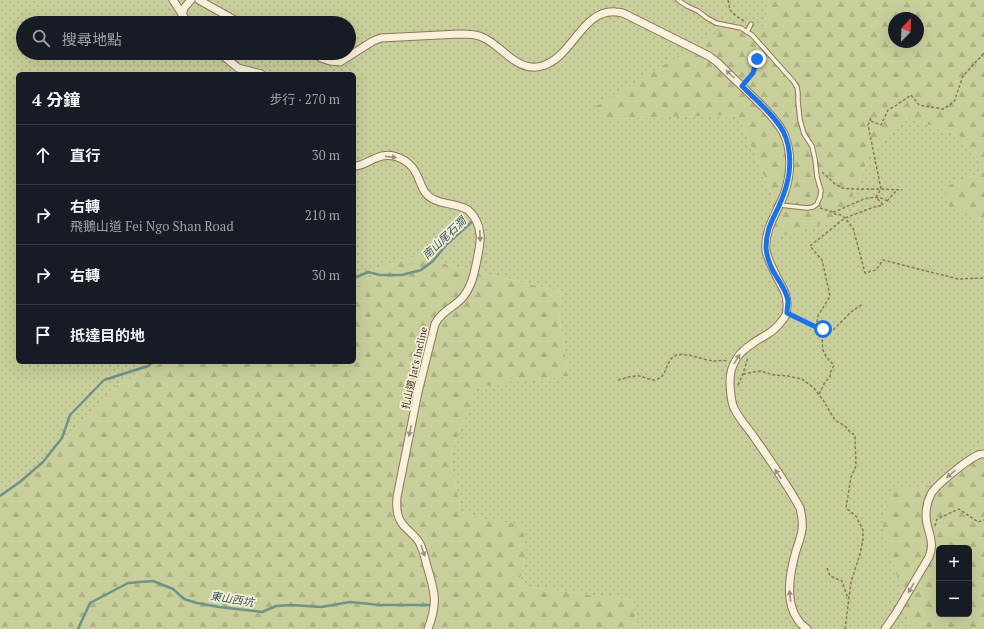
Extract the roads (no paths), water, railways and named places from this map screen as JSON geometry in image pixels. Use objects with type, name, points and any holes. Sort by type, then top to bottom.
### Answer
[{"type":"street","points":[[173,0],[182,16]]},
{"type":"street","points":[[182,16],[184,8],[191,0]]},
{"type":"street","points":[[199,0],[228,16]]},
{"type":"street","points":[[356,52],[373,41],[381,38],[472,34],[485,38],[513,60],[531,68],[549,63],[567,49],[586,25],[596,16],[607,12],[616,12],[625,14],[709,56],[742,86],[774,120],[782,131],[786,140],[790,165],[783,196],[769,226],[766,251],[775,274],[785,290],[788,301],[787,313],[781,323],[772,331],[751,344],[742,352],[734,363],[731,371],[730,382],[733,406],[736,412],[800,508],[802,529],[796,550],[789,587],[791,606],[798,620],[807,629]]},
{"type":"street","points":[[228,60],[238,68],[253,72]]},
{"type":"street","points":[[326,60],[340,62],[343,60]]},
{"type":"street","name":"扎山道 Jat's Incline","points":[[356,166],[362,165],[375,158],[385,156],[395,156],[402,159],[415,171],[422,188],[429,196],[437,201],[455,204],[467,210],[474,216],[480,233],[480,245],[470,287],[462,298],[441,314],[435,324],[418,392],[397,497],[396,506],[398,517],[402,524],[420,544],[432,582],[435,600],[433,616],[428,629]]},
{"type":"street","points":[[885,629],[932,550],[926,515],[930,495],[942,481],[965,463],[978,455],[984,454]]},
{"type":"lane","points":[[678,0],[687,6],[698,10],[707,18],[716,23],[741,28],[752,35],[797,87],[800,120],[804,134],[812,146],[821,191],[817,204],[813,207],[807,208],[778,205]]},
{"type":"lane","points":[[747,32],[752,24]]},
{"type":"waterway","name":"南山尾石澗","points":[[356,277],[368,272],[380,275],[402,275],[421,270],[433,261],[447,244],[475,219]]},
{"type":"waterway","name":"南山尾石澗","points":[[0,496],[21,481],[43,462],[62,438],[70,415],[104,380],[150,364]]},
{"type":"waterway","name":"東山西坑","points":[[78,629],[90,603],[128,583],[153,581],[173,589],[184,599],[197,603],[262,612],[276,606],[292,605],[321,607],[350,602],[380,605],[434,605]]}]
